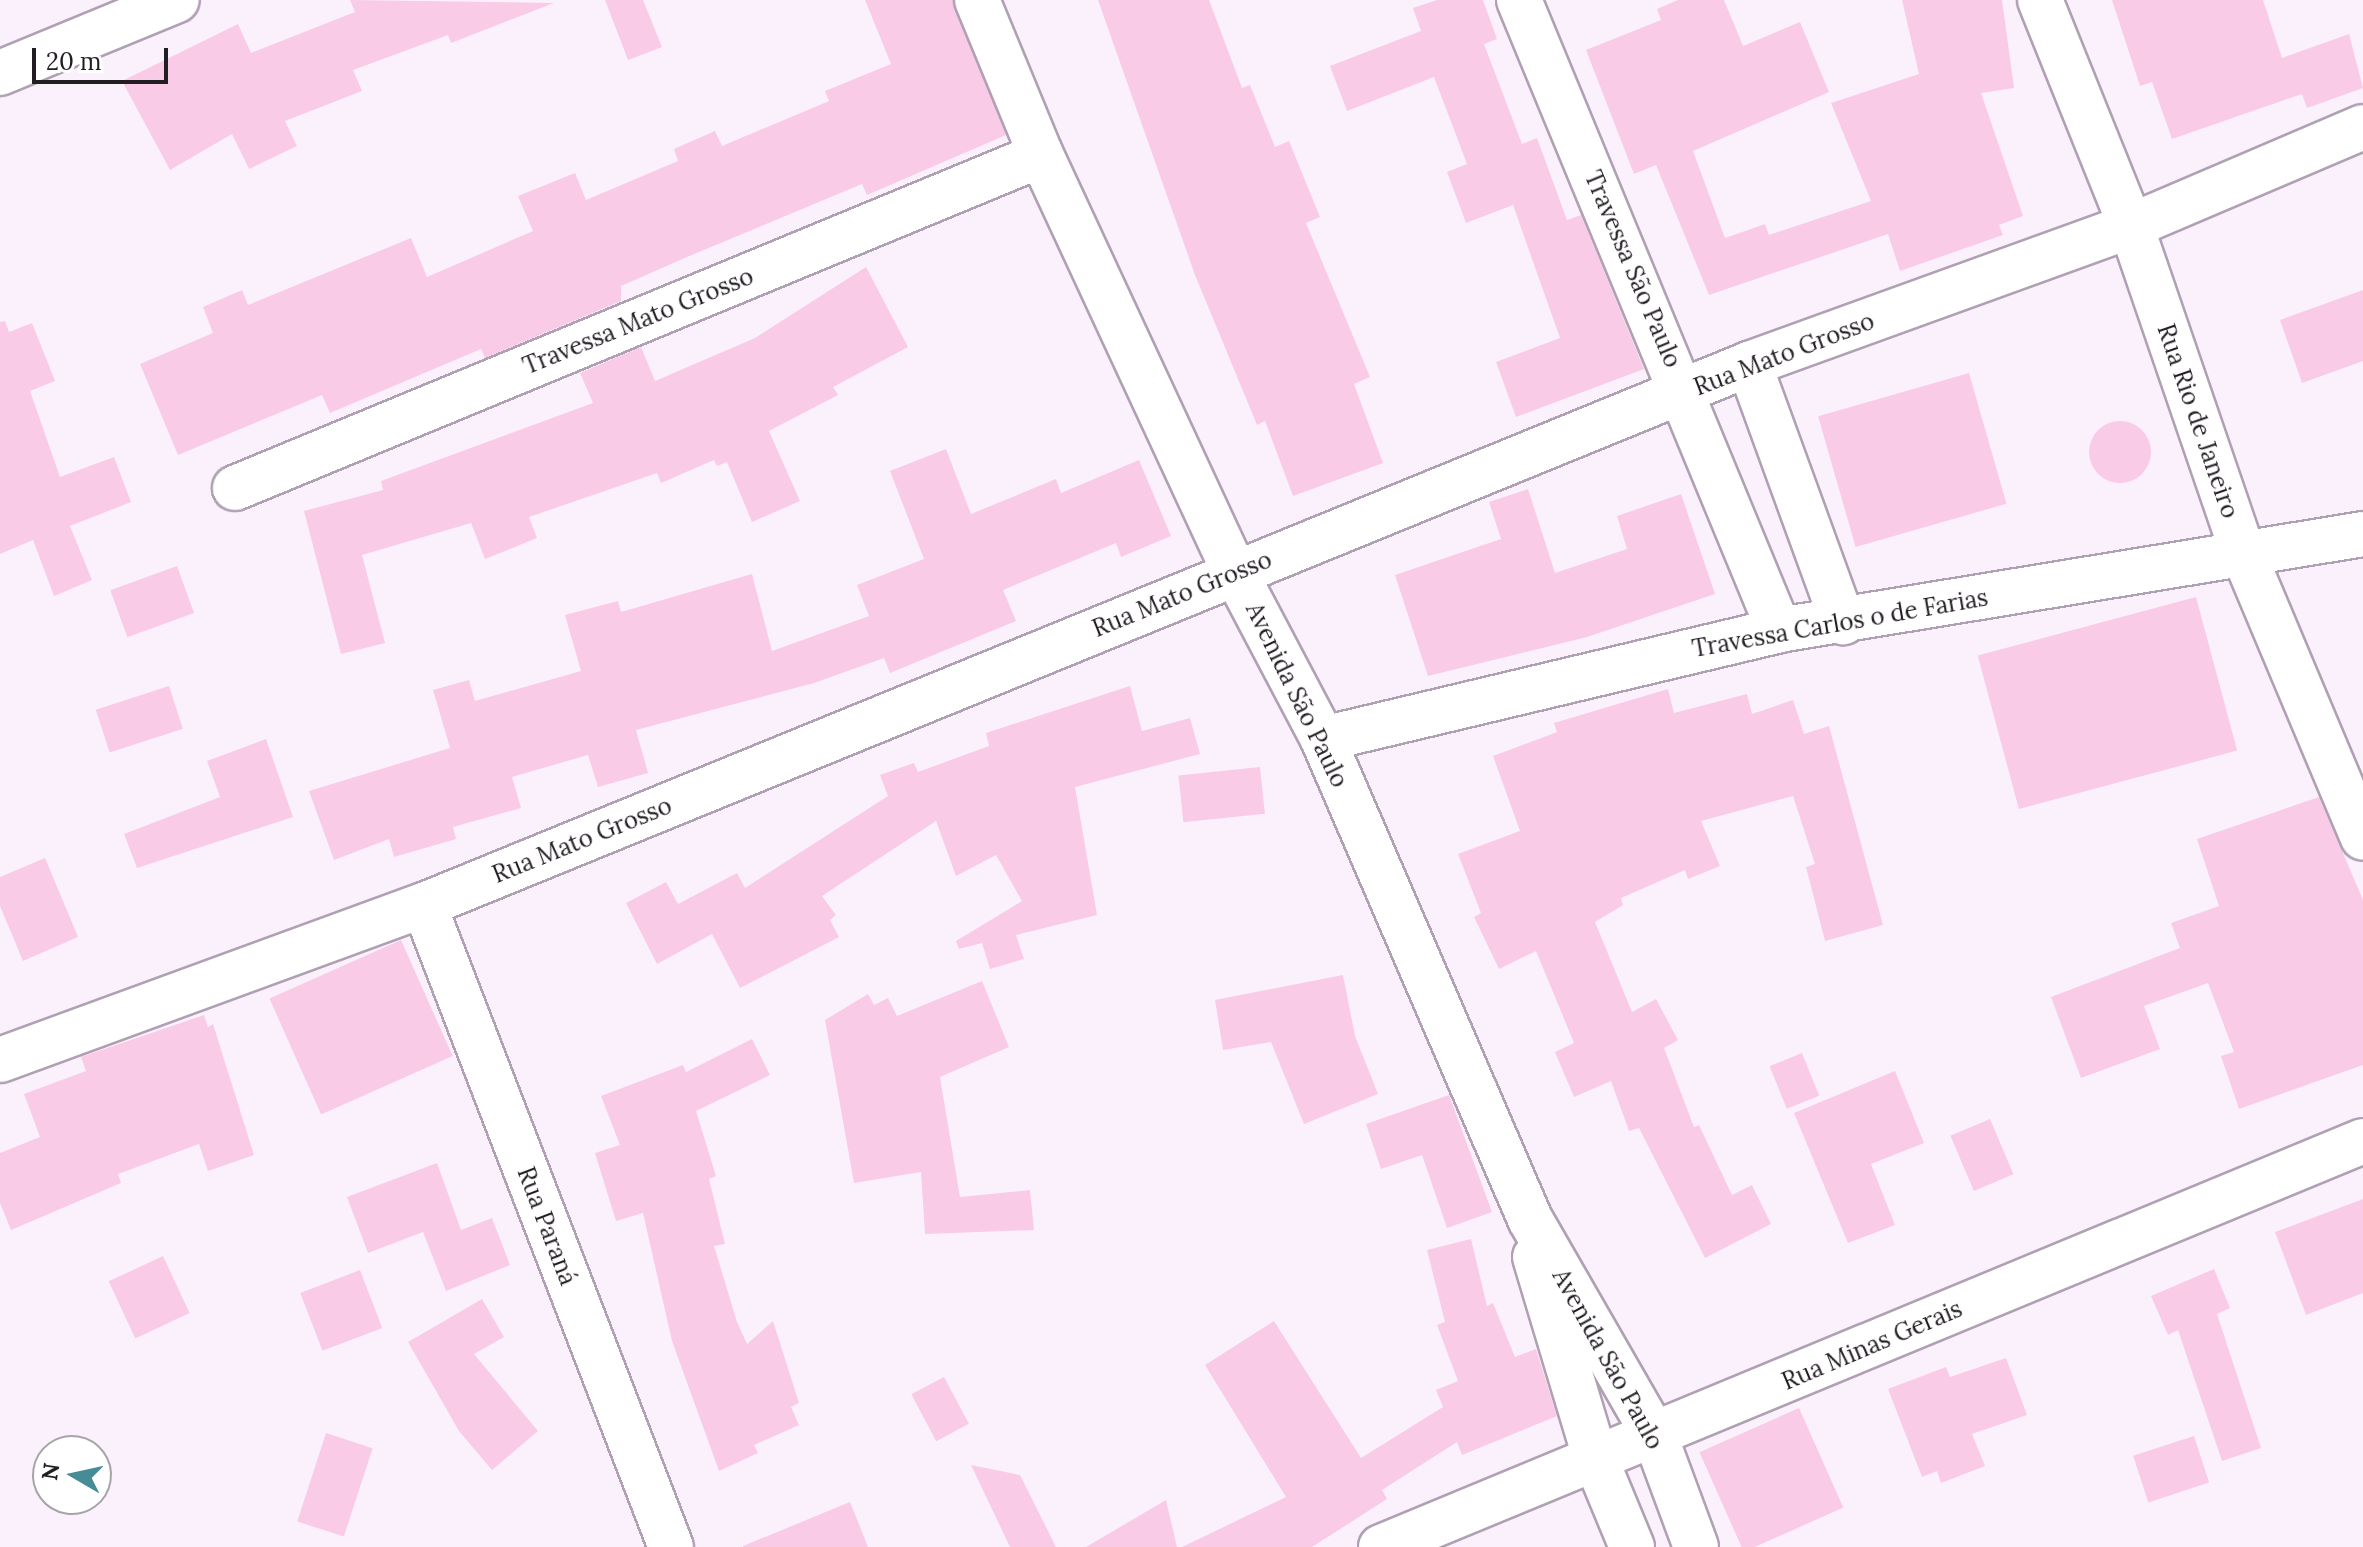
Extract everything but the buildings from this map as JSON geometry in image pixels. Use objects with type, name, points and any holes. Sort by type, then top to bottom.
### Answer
[{"type":"street","points":[[0,73],[177,0]]},
{"type":"street","name":"Avenida São Paulo","points":[[977,0],[1041,155],[1235,572],[1323,739],[1530,1219],[1655,1436],[1696,1547]]},
{"type":"street","name":"Travessa São Paulo","points":[[1519,0],[1685,392],[1779,630]]},
{"type":"street","name":"Rua Rio de Janeiro","points":[[2040,0],[2131,226],[2242,550],[2363,838]]},
{"type":"street","name":"Rua Mato Grosso","points":[[0,1060],[424,905],[1749,364],[2131,226],[2363,127]]},
{"type":"street","name":"Travessa Mato Grosso","points":[[235,488],[1041,155]]},
{"type":"street","points":[[1749,364],[1843,622]]},
{"type":"street","name":"Travessa Carlos o de Farias","points":[[1323,739],[1779,630],[1843,622],[2242,550],[2363,534]]},
{"type":"street","name":"Rua Paraná","points":[[424,905],[671,1547]]},
{"type":"street","name":"Rua Minas Gerais","points":[[1381,1547],[2363,1141]]},
{"type":"street","name":"Avenida São Paulo","points":[[1530,1219],[1544,1297],[1596,1460],[1632,1547]]}]
